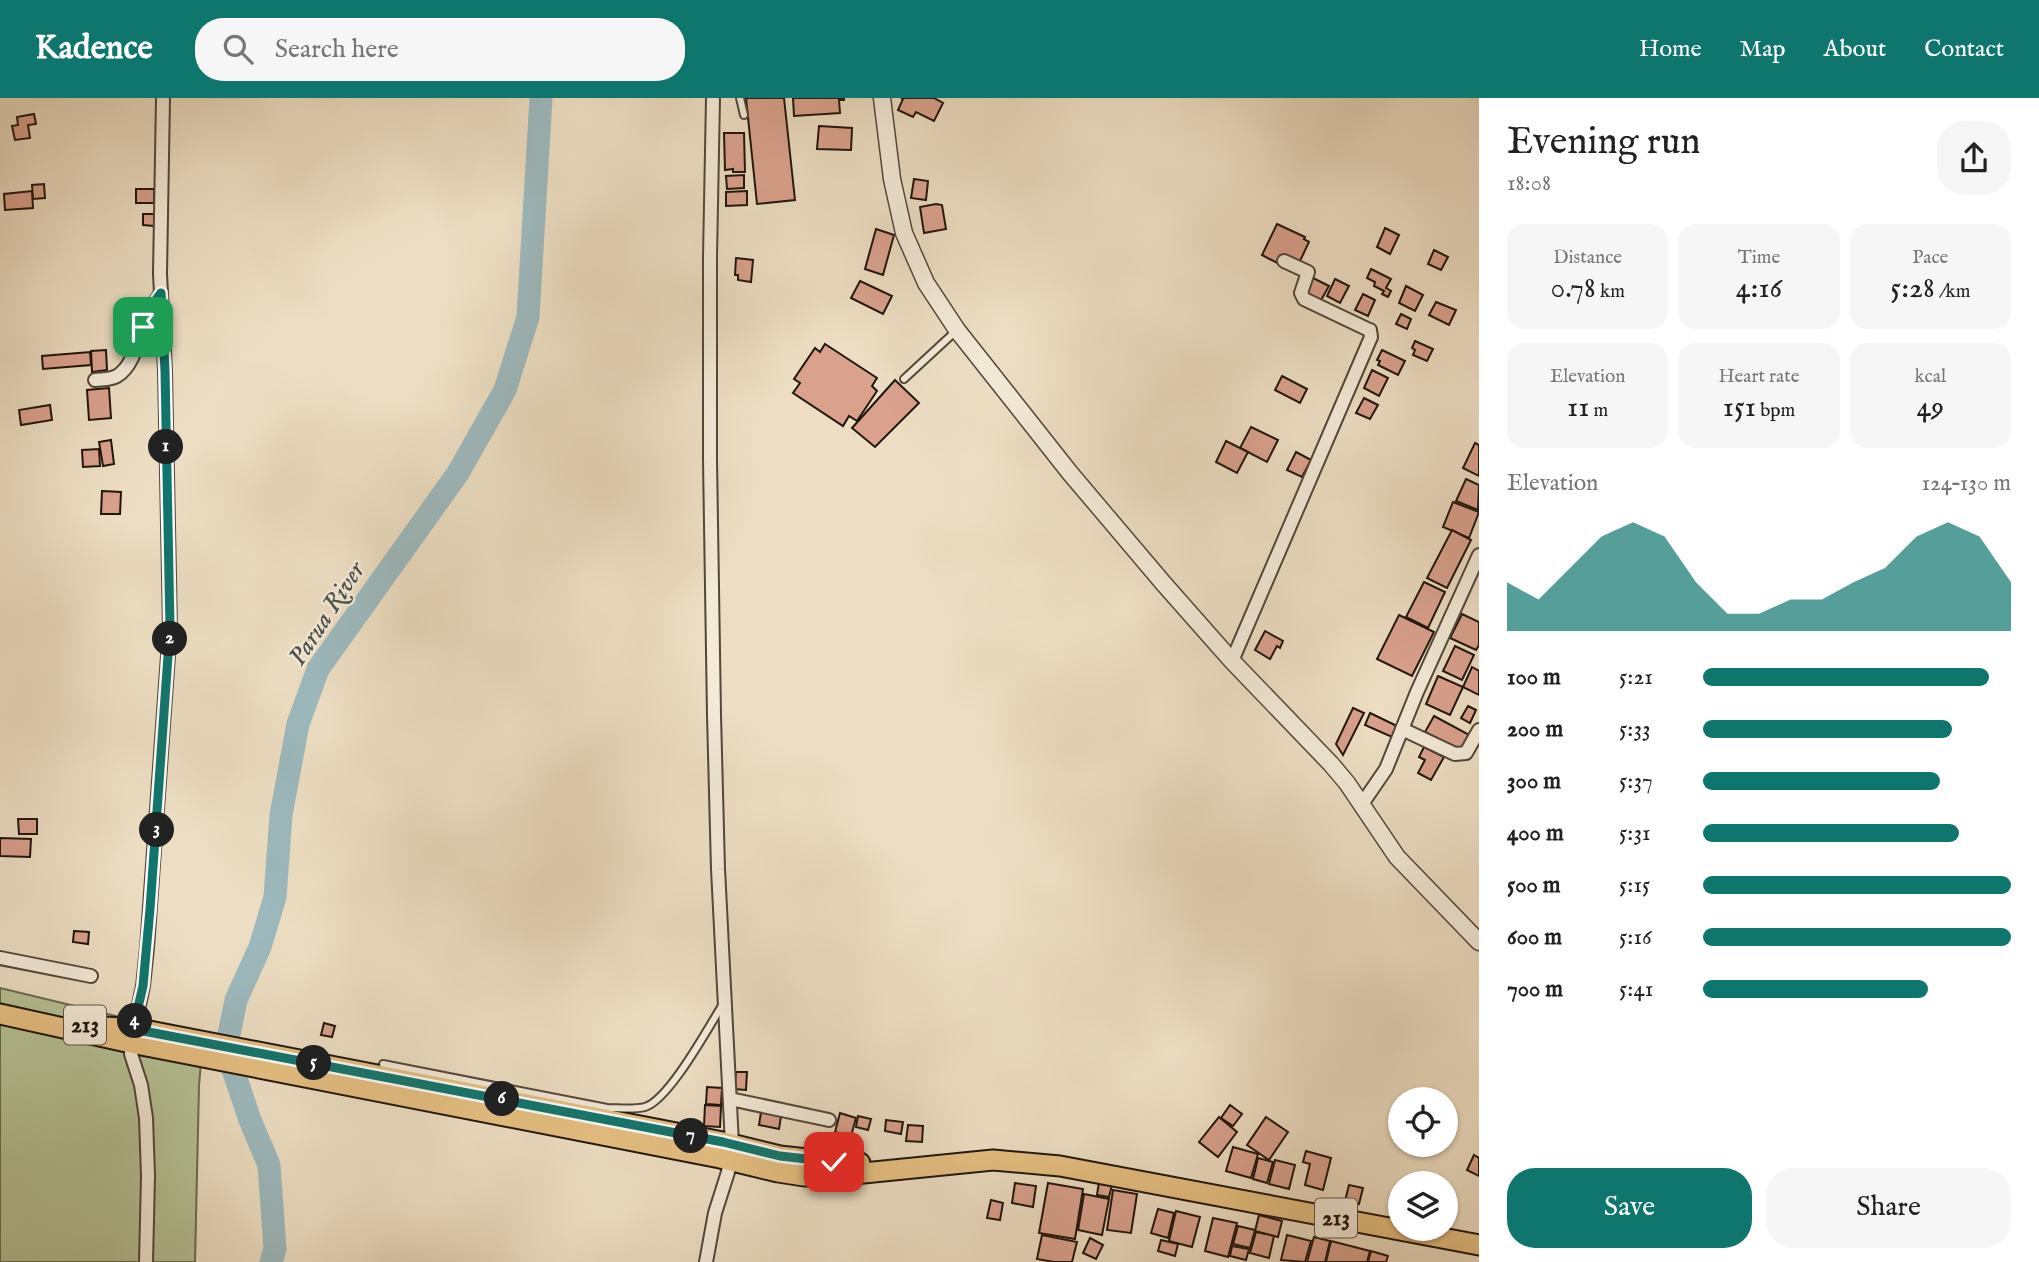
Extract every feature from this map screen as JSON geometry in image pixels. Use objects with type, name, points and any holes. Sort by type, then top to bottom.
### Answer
[{"type":"main road","name":"213","points":[[0,1014],[135,1036],[726,1151],[778,1172],[804,1176],[834,1176],[1012,1160],[1479,1245]]},
{"type":"street","points":[[146,1262],[148,1143],[143,1098],[131,1054],[143,986],[170,628],[161,293],[163,98]]},
{"type":"street","points":[[706,1262],[726,1151],[730,1099],[717,832],[710,459],[709,257],[713,98]]},
{"type":"street","points":[[882,98],[892,179],[904,233],[926,283],[957,330],[1070,473],[1172,594],[1331,764],[1362,804],[1397,857],[1479,942]]},
{"type":"street","points":[[1232,661],[1371,337],[1370,330],[1304,299],[1301,293],[1308,272],[1284,261]]},
{"type":"street","points":[[95,380],[109,379],[122,370],[161,293]]},
{"type":"street","points":[[1362,804],[1386,769],[1417,692],[1479,555]]},
{"type":"street","points":[[1402,729],[1455,754],[1466,752],[1479,730]]},
{"type":"street","points":[[0,958],[91,976]]},
{"type":"street","points":[[730,1099],[829,1120]]},
{"type":"lane","points":[[740,98],[744,115]]},
{"type":"lane","points":[[904,379],[957,330]]},
{"type":"lane","points":[[383,1064],[607,1108],[636,1109],[654,1103],[663,1095],[726,999]]},
{"type":"green space","points":[[0,988],[203,1037],[199,1086],[195,1262],[0,1262]]},
{"type":"building","points":[[746,98],[784,98],[795,200],[757,204]]},
{"type":"building","points":[[793,98],[844,100],[839,100],[840,113],[794,116]]},
{"type":"building","points":[[901,98],[934,98],[943,103],[934,121],[916,112],[913,117],[898,110],[903,99]]},
{"type":"building","points":[[34,114],[36,124],[28,125],[30,138],[15,140],[12,126],[18,125],[17,117]]},
{"type":"building","points":[[819,126],[852,128],[851,150],[817,149]]},
{"type":"building","points":[[724,133],[744,133],[745,172],[725,170]]},
{"type":"building","points":[[744,175],[744,188],[727,189],[726,176]]},
{"type":"building","points":[[914,179],[928,181],[926,200],[911,198]]},
{"type":"building","points":[[44,184],[45,198],[33,199],[32,185]]},
{"type":"building","points":[[136,189],[154,189],[154,203],[136,203]]},
{"type":"building","points":[[32,191],[33,208],[5,210],[4,194]]},
{"type":"building","points":[[747,191],[747,205],[726,206],[726,192]]},
{"type":"building","points":[[942,205],[946,229],[924,233],[920,207]]},
{"type":"building","points":[[143,214],[154,214],[154,226],[143,225]]},
{"type":"building","points":[[1277,224],[1305,237],[1309,242],[1299,263],[1279,264],[1262,255]]},
{"type":"building","points":[[1385,228],[1399,235],[1390,254],[1377,247]]},
{"type":"building","points":[[876,229],[894,235],[883,275],[865,269]]},
{"type":"building","points":[[1434,250],[1448,257],[1441,270],[1428,264]]},
{"type":"building","points":[[736,258],[753,260],[751,282],[738,280],[738,275],[735,275]]},
{"type":"building","points":[[1371,269],[1391,279],[1386,288],[1391,291],[1388,297],[1382,294],[1384,291],[1374,286],[1375,282],[1367,278]]},
{"type":"building","points":[[1313,278],[1329,286],[1320,302],[1304,294]]},
{"type":"building","points":[[1335,279],[1349,286],[1340,303],[1327,296]]},
{"type":"building","points":[[860,281],[892,296],[883,314],[851,298]]},
{"type":"building","points":[[1406,286],[1423,295],[1415,311],[1399,303]]},
{"type":"building","points":[[1363,294],[1375,300],[1368,316],[1355,310]]},
{"type":"building","points":[[1436,302],[1456,310],[1449,325],[1429,315]]},
{"type":"building","points":[[1401,314],[1411,319],[1407,329],[1396,324]]},
{"type":"building","points":[[1415,341],[1433,349],[1427,361],[1413,355]]},
{"type":"building","points":[[825,344],[877,378],[872,386],[877,391],[857,421],[849,416],[843,426],[793,393],[800,383],[794,379],[815,348],[820,352]]},
{"type":"building","points":[[106,350],[107,370],[92,372],[91,351]]},
{"type":"building","points":[[1382,350],[1405,361],[1398,375],[1378,365],[1380,361],[1377,360]]},
{"type":"building","points":[[90,352],[91,365],[43,369],[42,356]]},
{"type":"building","points":[[1372,370],[1388,378],[1379,396],[1364,388]]},
{"type":"building","points":[[1282,376],[1307,389],[1300,403],[1275,390]]},
{"type":"building","points":[[895,380],[919,403],[875,447],[852,428]]},
{"type":"building","points":[[109,388],[111,418],[89,420],[87,390]]},
{"type":"building","points":[[1364,398],[1378,405],[1370,419],[1356,413]]},
{"type":"building","points":[[50,405],[52,420],[21,425],[19,410]]},
{"type":"building","points":[[1251,427],[1278,440],[1267,462],[1240,448]]},
{"type":"building","points":[[111,440],[114,464],[103,466],[99,442]]},
{"type":"building","points":[[1226,441],[1248,452],[1237,473],[1216,462]]},
{"type":"building","points":[[1475,443],[1479,445],[1479,476],[1463,468]]},
{"type":"building","points":[[99,449],[100,466],[83,467],[82,450]]},
{"type":"building","points":[[1296,452],[1311,460],[1302,477],[1287,470]]},
{"type":"building","points":[[1466,479],[1479,485],[1478,510],[1456,501]]},
{"type":"building","points":[[102,491],[121,492],[120,514],[101,514]]},
{"type":"building","points":[[1453,502],[1479,512],[1469,538],[1443,527]]},
{"type":"building","points":[[1452,530],[1471,540],[1447,588],[1427,578]]},
{"type":"building","points":[[1424,582],[1445,592],[1428,628],[1406,617]]},
{"type":"building","points":[[1462,614],[1479,622],[1479,645],[1476,650],[1450,638]]},
{"type":"building","points":[[1399,615],[1434,632],[1412,676],[1377,659]]},
{"type":"building","points":[[1265,631],[1283,641],[1270,659],[1255,650]]},
{"type":"building","points":[[1455,646],[1474,655],[1462,680],[1443,671]]},
{"type":"building","points":[[1472,667],[1479,671],[1479,695],[1463,687]]},
{"type":"building","points":[[1438,676],[1463,687],[1450,715],[1426,704]]},
{"type":"building","points":[[1468,706],[1476,710],[1470,723],[1461,718]]},
{"type":"building","points":[[1353,708],[1364,713],[1343,755],[1336,744]]},
{"type":"building","points":[[1370,713],[1397,726],[1392,737],[1365,725]]},
{"type":"building","points":[[1434,716],[1475,738],[1465,752],[1425,732]]},
{"type":"building","points":[[1424,747],[1444,757],[1431,780],[1418,773],[1425,760],[1419,757]]},
{"type":"building","points":[[18,819],[37,819],[37,834],[19,834]]},
{"type":"building","points":[[0,838],[31,839],[30,857],[0,856]]},
{"type":"building","points":[[74,931],[89,932],[88,944],[73,942]]},
{"type":"building","points":[[324,1023],[335,1026],[332,1037],[321,1035]]},
{"type":"building","points":[[736,1072],[747,1072],[746,1090],[734,1089]]},
{"type":"building","points":[[707,1087],[722,1088],[721,1105],[706,1104]]},
{"type":"building","points":[[705,1105],[721,1106],[720,1127],[704,1126]]},
{"type":"building","points":[[1230,1105],[1242,1114],[1233,1126],[1221,1118]]},
{"type":"building","points":[[761,1112],[781,1116],[779,1129],[759,1125]]},
{"type":"building","points":[[840,1113],[856,1118],[851,1136],[835,1132]]},
{"type":"building","points":[[858,1116],[871,1119],[868,1130],[856,1127]]},
{"type":"building","points":[[1219,1117],[1237,1132],[1218,1157],[1199,1142]]},
{"type":"building","points":[[1266,1117],[1288,1132],[1269,1160],[1247,1145]]},
{"type":"building","points":[[886,1120],[903,1122],[901,1134],[885,1131]]},
{"type":"building","points":[[908,1125],[923,1126],[922,1142],[906,1141]]},
{"type":"building","points":[[1233,1147],[1258,1154],[1251,1178],[1226,1171]]},
{"type":"building","points":[[1306,1151],[1331,1158],[1323,1190],[1305,1185],[1310,1164],[1303,1162]]},
{"type":"building","points":[[1474,1155],[1479,1158],[1479,1176],[1467,1170]]},
{"type":"building","points":[[1258,1158],[1273,1162],[1267,1183],[1253,1179]]},
{"type":"building","points":[[1275,1160],[1295,1165],[1289,1189],[1269,1184]]},
{"type":"building","points":[[1099,1182],[1112,1185],[1109,1197],[1097,1195]]},
{"type":"building","points":[[1015,1183],[1036,1186],[1033,1207],[1012,1203]]},
{"type":"building","points":[[1048,1183],[1083,1189],[1075,1239],[1039,1233]]},
{"type":"building","points":[[1349,1185],[1363,1188],[1359,1204],[1345,1201]]},
{"type":"building","points":[[1113,1190],[1137,1194],[1131,1233],[1107,1230]]},
{"type":"building","points":[[1084,1194],[1109,1199],[1102,1235],[1078,1230]]},
{"type":"building","points":[[991,1200],[1003,1203],[1000,1220],[987,1218]]},
{"type":"building","points":[[1158,1209],[1174,1213],[1168,1238],[1151,1233]]},
{"type":"building","points":[[1176,1211],[1200,1217],[1192,1247],[1169,1241]]},
{"type":"building","points":[[1259,1215],[1282,1221],[1278,1237],[1255,1231]]},
{"type":"building","points":[[1213,1218],[1237,1223],[1228,1257],[1205,1251]]},
{"type":"building","points":[[1238,1226],[1255,1230],[1250,1248],[1233,1244]]},
{"type":"building","points":[[1256,1232],[1274,1236],[1269,1258],[1250,1253]]},
{"type":"building","points":[[1042,1235],[1077,1242],[1072,1262],[1037,1259]]},
{"type":"building","points":[[1287,1235],[1311,1241],[1305,1262],[1281,1260]]},
{"type":"building","points":[[1314,1237],[1330,1241],[1325,1262],[1307,1262]]},
{"type":"building","points":[[1090,1238],[1103,1245],[1096,1259],[1083,1253]]},
{"type":"building","points":[[1161,1240],[1178,1244],[1175,1256],[1158,1251]]},
{"type":"building","points":[[1331,1241],[1370,1251],[1367,1262],[1326,1262]]},
{"type":"building","points":[[1232,1246],[1249,1249],[1246,1260],[1230,1256]]},
{"type":"building","points":[[1371,1251],[1388,1256],[1386,1262],[1368,1262]]},
{"type":"waterway","name":"Parua River","points":[[271,1262],[275,1249],[269,1165],[250,1120],[226,1049],[236,1000],[260,947],[275,897],[281,815],[298,724],[318,669],[458,473],[505,390],[528,317],[541,98]]},
{"type":"route","points":[[143,327],[161,293],[170,628],[143,986],[133,1029],[723,1142],[780,1156],[834,1162]]}]
